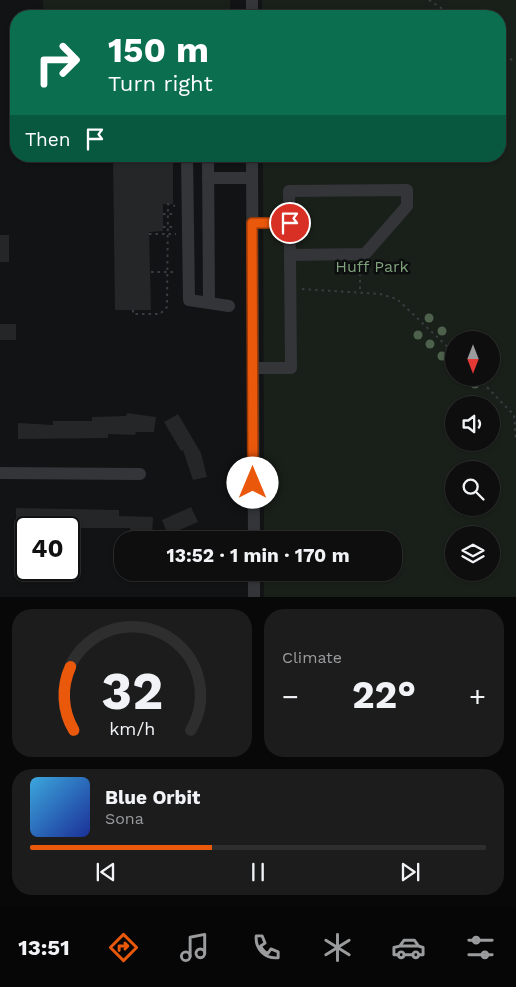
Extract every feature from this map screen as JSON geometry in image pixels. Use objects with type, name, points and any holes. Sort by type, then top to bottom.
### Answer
[{"type":"street","points":[[188,162],[189,300],[229,306]]},
{"type":"street","points":[[208,162],[209,303]]},
{"type":"street","points":[[252,162],[254,531]]},
{"type":"street","points":[[208,178],[252,178]]},
{"type":"street","points":[[253,368],[291,368],[289,191],[408,190],[408,206],[365,254],[290,255]]},
{"type":"street","points":[[252,223],[290,223]]},
{"type":"street","points":[[0,473],[140,474]]},
{"type":"street","points":[[254,581],[254,597]]},
{"type":"path","points":[[429,0],[444,10]]},
{"type":"path","points":[[133,310],[133,314],[160,314],[167,307],[168,206]]},
{"type":"path","points":[[149,234],[188,234]]},
{"type":"path","points":[[360,292],[360,261],[365,254]]},
{"type":"path","points":[[151,272],[166,272]]},
{"type":"path","points":[[290,288],[380,294],[398,299],[445,344]]},
{"type":"path","points":[[486,386],[515,415],[516,441]]},
{"type":"green space","points":[[43,0],[230,0],[230,10],[43,10]]},
{"type":"green space","name":"Huff Park","points":[[262,0],[516,0],[516,597],[264,597],[264,581],[402,581],[402,531],[264,531],[263,162],[506,162],[506,10],[262,10]]},
{"type":"building","points":[[113,162],[173,162],[173,204],[163,204],[163,231],[149,232],[151,310],[115,310]]},
{"type":"building","points":[[0,235],[9,235],[9,262],[0,262]]},
{"type":"building","points":[[0,324],[16,324],[16,340],[0,340]]},
{"type":"building","points":[[127,413],[156,417],[154,432],[136,432],[135,435],[108,434],[108,438],[18,439],[18,423],[53,425],[53,421],[92,421],[92,417],[126,416]]},
{"type":"building","points":[[178,414],[201,453],[207,477],[193,480],[183,450],[181,451],[164,422]]},
{"type":"building","points":[[191,507],[198,522],[177,531],[166,531],[162,520]]},
{"type":"building","points":[[16,508],[119,510],[119,516],[153,517],[152,531],[130,531],[130,528],[80,528],[80,516],[16,516]]},
{"type":"route","points":[[253,483],[252,223],[290,223]]}]
